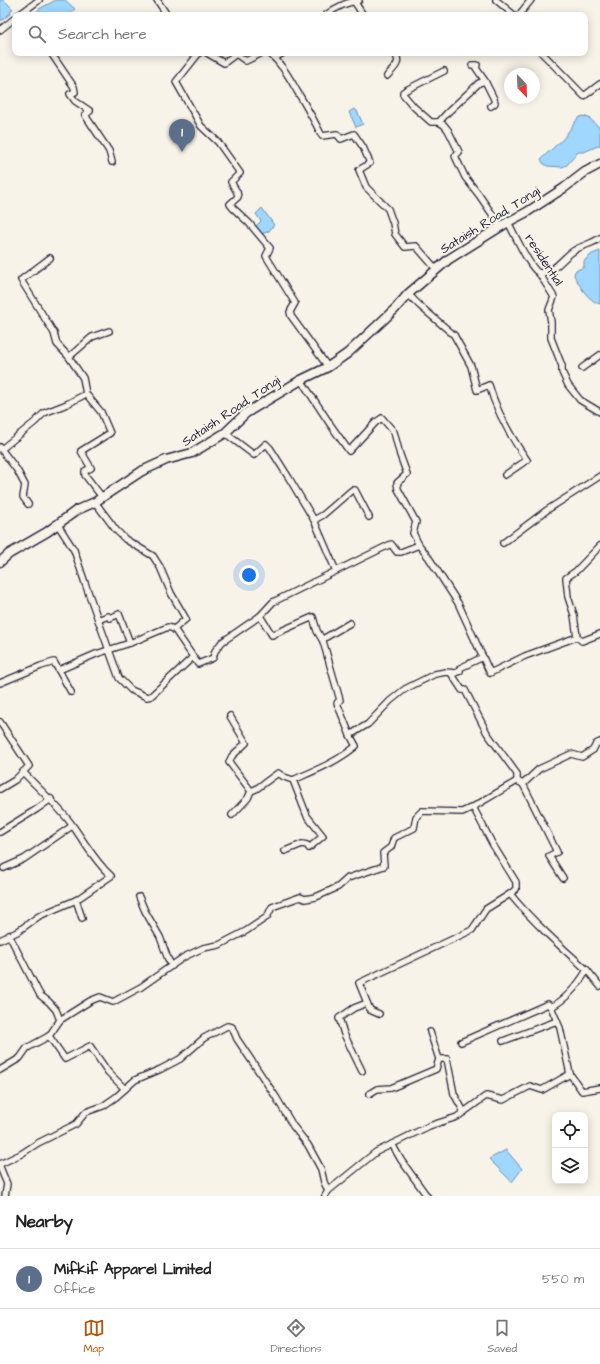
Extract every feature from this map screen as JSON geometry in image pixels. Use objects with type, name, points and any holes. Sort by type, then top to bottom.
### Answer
[{"type":"street","points":[[24,12],[39,0]]},
{"type":"street","points":[[157,0],[165,12]]},
{"type":"street","points":[[338,0],[340,4],[344,4]]},
{"type":"street","points":[[330,12],[344,4],[357,0],[362,12]]},
{"type":"street","points":[[496,0],[510,12]]},
{"type":"street","points":[[521,12],[531,0]]},
{"type":"street","points":[[0,30],[12,20]]},
{"type":"street","points":[[53,56],[74,87],[75,92],[70,94],[75,102],[90,111],[85,115],[109,151],[112,162]]},
{"type":"street","points":[[197,56],[176,82],[201,126],[218,142],[240,173],[231,182],[237,192],[238,197],[230,204],[249,223],[270,248],[266,256],[295,303],[290,312],[291,316],[328,367]]},
{"type":"street","points":[[212,56],[224,63],[233,56]]},
{"type":"street","points":[[239,56],[246,61],[256,56]]},
{"type":"street","points":[[278,56],[275,58],[288,74],[322,136],[337,134],[341,138],[354,134],[363,147],[370,163],[360,170],[366,187],[388,209],[395,234],[405,246],[416,246],[436,269]]},
{"type":"street","points":[[387,76],[396,66],[398,61],[397,56]]},
{"type":"street","points":[[545,56],[584,96],[600,84]]},
{"type":"street","points":[[472,65],[477,65],[476,68],[485,81],[494,99],[495,103],[491,106]]},
{"type":"street","points":[[444,70],[403,92],[403,94],[414,107],[431,122],[439,122],[448,130],[459,152],[456,156],[465,176],[480,195],[501,227]]},
{"type":"street","points":[[439,122],[479,83],[485,81]]},
{"type":"street","name":"Sataish Road, Tongi","points":[[0,562],[9,554],[58,525],[77,510],[98,499],[151,466],[192,453],[225,433],[246,413],[301,380],[328,367],[348,353],[395,309],[408,294],[449,259],[508,222],[527,212],[564,188],[585,172],[600,164]]},
{"type":"street","name":"residential","points":[[508,222],[527,258],[539,273],[554,297],[549,310],[551,338],[562,366],[562,372],[568,385],[580,400],[600,412]]},
{"type":"street","points":[[539,273],[552,270],[575,250],[595,242],[600,238]]},
{"type":"street","points":[[50,258],[21,280],[54,333],[57,344],[69,357],[83,378],[86,394],[100,412],[110,433],[81,451],[91,468],[84,471],[85,475],[116,530],[124,539],[153,556],[160,567],[171,593],[186,619],[174,630]]},
{"type":"street","points":[[408,294],[454,335],[471,366],[477,390],[489,384],[494,402],[502,421],[527,460],[505,475]]},
{"type":"street","points":[[69,357],[92,337],[109,331]]},
{"type":"street","points":[[582,368],[600,355]]},
{"type":"street","points":[[301,380],[349,451],[376,422],[382,418],[394,432],[400,456],[407,474],[397,483],[398,489],[416,522],[413,533],[419,545],[458,603],[490,673],[525,656],[577,637]]},
{"type":"street","points":[[28,504],[23,497],[25,485],[1,448],[35,422],[44,413],[67,404],[86,394]]},
{"type":"street","points":[[225,433],[254,455],[266,444],[289,478],[314,520],[336,572]]},
{"type":"street","points":[[503,542],[547,510],[600,476]]},
{"type":"street","points":[[314,520],[323,515],[352,490],[355,490],[369,517]]},
{"type":"street","points":[[58,525],[74,550],[119,678],[131,690],[147,697],[151,696],[193,657]]},
{"type":"street","points":[[59,670],[168,627],[174,630],[198,664],[213,658],[214,651],[222,642],[260,616],[273,602],[391,544],[397,552],[419,545]]},
{"type":"street","points":[[600,546],[576,571],[566,578],[568,597],[574,615],[577,637],[582,641],[600,634]]},
{"type":"street","points":[[98,620],[108,616],[110,618],[119,614],[130,643]]},
{"type":"street","points":[[232,816],[248,798],[251,792],[256,790],[278,772],[284,777],[293,780],[323,767],[345,755],[356,746],[337,703],[340,700],[323,642],[317,631],[313,617],[272,635],[260,616]]},
{"type":"street","points":[[323,642],[323,640],[328,636],[350,624]]},
{"type":"street","points":[[350,735],[368,724],[405,689],[435,674],[446,672],[456,673],[460,671],[460,668],[484,657]]},
{"type":"street","points":[[0,683],[54,662],[71,692]]},
{"type":"street","points":[[450,673],[462,690],[465,690],[487,733],[517,774],[517,781]]},
{"type":"street","points":[[230,716],[246,743],[232,756],[229,762],[251,792]]},
{"type":"street","points":[[0,722],[29,766],[15,780],[0,789]]},
{"type":"street","points":[[523,784],[539,769],[571,754],[582,757],[593,750],[596,744],[600,742]]},
{"type":"street","points":[[0,940],[17,932],[39,916],[76,900],[111,876],[88,850],[51,799],[24,772]]},
{"type":"street","points":[[285,851],[302,844],[307,845],[309,848],[323,836],[307,816],[293,780]]},
{"type":"street","points":[[517,781],[523,784],[557,852],[549,856],[563,878]]},
{"type":"street","points":[[0,1070],[20,1058],[27,1048],[49,1036],[60,1020],[90,1001],[100,997],[113,1002],[141,988],[184,957],[204,948],[219,945],[246,931],[267,917],[272,907],[300,897],[306,899],[316,897],[338,888],[348,878],[384,866],[382,853],[391,847],[394,838],[414,828],[416,817],[422,811],[462,812],[517,781]]},
{"type":"street","points":[[0,832],[51,799]]},
{"type":"street","points":[[379,1014],[370,1010],[360,983],[472,930],[486,909],[516,889],[516,882],[493,845],[473,807]]},
{"type":"street","points":[[4,868],[35,851],[72,826]]},
{"type":"street","points":[[510,894],[525,913],[587,970],[600,986]]},
{"type":"street","points":[[139,897],[160,937],[162,945],[172,966]]},
{"type":"street","points":[[76,900],[82,918]]},
{"type":"street","points":[[9,935],[40,995],[56,1010],[60,1020]]},
{"type":"street","points":[[551,1007],[565,998],[587,970]]},
{"type":"street","points":[[362,1071],[344,1034],[339,1018],[354,1008],[367,1003]]},
{"type":"street","points":[[461,1042],[548,1004],[551,1007],[557,1021],[570,1074],[582,1091],[600,1088]]},
{"type":"street","points":[[503,1041],[557,1021]]},
{"type":"street","points":[[5,1196],[7,1184],[0,1166],[76,1124],[86,1112],[103,1106],[116,1097],[135,1080],[180,1059],[204,1038],[227,1026],[232,1027],[237,1039],[276,1097],[293,1126],[308,1144],[321,1169],[327,1193],[376,1152],[429,1126],[457,1117],[486,1096],[503,1100],[530,1086],[542,1090],[570,1074]]},
{"type":"street","points":[[369,1094],[377,1089],[391,1088],[436,1069],[439,1059],[430,1032]]},
{"type":"street","points":[[49,1036],[65,1059],[90,1046],[108,1072],[124,1089]]},
{"type":"street","points":[[439,1059],[447,1059],[454,1094],[464,1112]]},
{"type":"street","points":[[392,1144],[401,1160],[427,1196]]},
{"type":"water","points":[[0,0],[4,0],[13,9],[10,11],[11,13],[1,21]]},
{"type":"water","points":[[56,0],[65,0],[75,9],[72,12],[37,12],[39,9]]},
{"type":"water","points":[[354,109],[357,111],[363,124],[356,127],[349,112]]},
{"type":"water","points":[[583,116],[589,118],[600,128],[600,145],[584,152],[578,152],[567,165],[562,167],[547,166],[543,163],[541,159],[563,139],[578,118]]},
{"type":"water","points":[[262,208],[274,225],[269,231],[262,234],[254,228],[261,221],[256,214]]},
{"type":"water","points":[[600,251],[600,304],[588,296],[581,288],[574,275],[575,271],[584,267],[584,261],[592,254]]},
{"type":"water","points":[[506,1150],[522,1169],[512,1182],[489,1159]]},
{"type":"place","name":"Mifkif Apparel Limited","points":[[182,152]]}]
